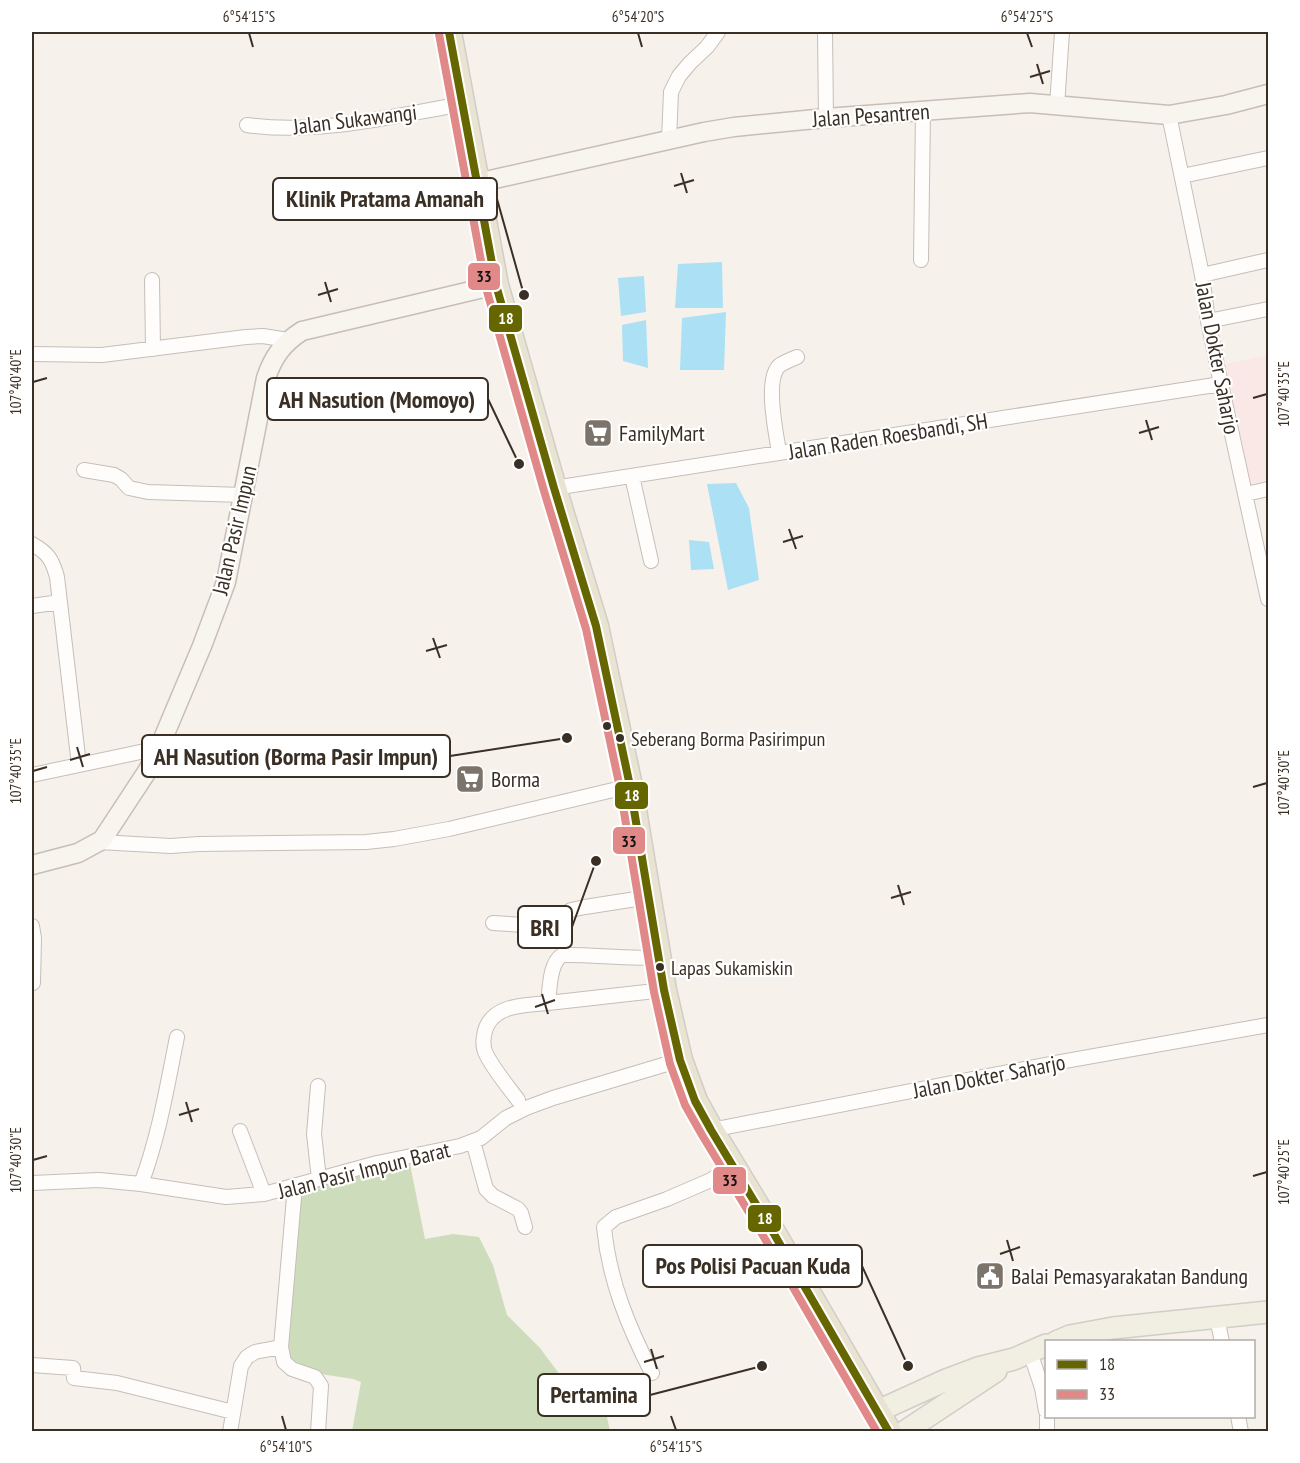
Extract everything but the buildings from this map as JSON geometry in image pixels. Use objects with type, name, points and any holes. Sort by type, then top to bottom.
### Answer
[{"type":"highway","points":[[449,32],[496,285],[596,626],[630,786],[664,990],[680,1060],[695,1101],[711,1130],[884,1421]]},
{"type":"main road","points":[[1059,1340],[1113,1328],[1269,1312]]},
{"type":"main road","points":[[884,1421],[946,1380],[1031,1352]]},
{"type":"main road","points":[[904,1431],[1031,1352]]},
{"type":"street","points":[[669,140],[672,92],[675,84],[679,76],[718,32]]},
{"type":"street","points":[[825,32],[826,118]]},
{"type":"street","points":[[1057,106],[1062,32]]},
{"type":"street","name":"Jalan Pesantren","points":[[477,183],[734,127],[1030,103],[1169,115],[1226,105],[1269,94]]},
{"type":"street","name":"Jalan Sukawangi","points":[[247,125],[286,129],[354,123],[463,104]]},
{"type":"street","points":[[921,260],[923,112]]},
{"type":"street","name":"Jalan Dokter Saharjo","points":[[1169,115],[1202,275],[1208,321],[1221,384],[1269,599]]},
{"type":"street","points":[[1182,176],[1269,158]]},
{"type":"street","points":[[1202,275],[1269,260]]},
{"type":"street","points":[[152,280],[153,349]]},
{"type":"street","points":[[32,354],[102,355],[263,336],[288,340],[302,331],[496,285]]},
{"type":"street","points":[[1208,321],[1269,309]]},
{"type":"street","name":"Jalan Pasir Impun","points":[[32,865],[78,853],[102,840],[159,748],[226,582],[266,378],[270,366],[288,340]]},
{"type":"street","points":[[779,452],[772,398],[773,377],[779,366],[797,357]]},
{"type":"street","name":"Jalan Raden Roesbandi, SH","points":[[554,488],[1221,384]]},
{"type":"street","points":[[84,470],[114,475],[122,479],[129,488],[148,492],[243,495]]},
{"type":"street","points":[[632,476],[651,561]]},
{"type":"street","points":[[1246,494],[1269,489]]},
{"type":"street","points":[[32,544],[43,550],[53,562],[57,577],[79,765]]},
{"type":"street","points":[[32,606],[60,602]]},
{"type":"street","points":[[32,775],[159,748]]},
{"type":"street","points":[[99,842],[171,846],[366,842],[449,829],[630,786]]},
{"type":"street","points":[[493,923],[540,926],[551,923],[578,908],[649,897]]},
{"type":"street","points":[[32,926],[33,983]]},
{"type":"street","points":[[548,1003],[556,960],[562,955],[637,959],[659,957]]},
{"type":"street","points":[[518,1100],[486,1054],[483,1042],[484,1028],[492,1017],[519,1005],[664,990]]},
{"type":"street","name":"Jalan Dokter Saharjo","points":[[711,1130],[1059,1062],[1269,1025]]},
{"type":"street","points":[[141,1184],[160,1124],[177,1037]]},
{"type":"street","name":"Jalan Pasir Impun Barat","points":[[32,1183],[99,1180],[226,1197],[264,1194],[377,1163],[460,1146],[481,1138],[526,1108],[680,1060]]},
{"type":"street","points":[[318,1086],[314,1134],[319,1179]]},
{"type":"street","points":[[240,1131],[264,1194]]},
{"type":"street","points":[[473,1141],[486,1189],[493,1197],[518,1209],[525,1227]]},
{"type":"street","points":[[652,1372],[621,1304],[607,1253],[604,1227],[616,1217],[711,1180],[733,1166]]},
{"type":"street","points":[[296,1186],[281,1347],[284,1362],[292,1369],[315,1377],[321,1386],[318,1431]]},
{"type":"street","points":[[1218,1318],[1222,1340]]},
{"type":"street","points":[[230,1431],[241,1366],[247,1357],[255,1352],[281,1347]]},
{"type":"street","points":[[1031,1352],[1045,1402]]},
{"type":"street","points":[[32,1365],[73,1368],[74,1378],[117,1383],[233,1412]]},
{"type":"shaded area","points":[[1268,355],[1268,480],[1251,484],[1226,364]]},
{"type":"green space","points":[[410,1164],[425,1239],[453,1234],[479,1237],[493,1265],[507,1315],[540,1348],[566,1383],[604,1403],[610,1431],[352,1431],[361,1382],[295,1370],[287,1347],[300,1192]]},
{"type":"water","points":[[722,262],[723,308],[675,308],[678,264]]},
{"type":"water","points":[[644,276],[646,312],[621,316],[618,278]]},
{"type":"water","points":[[726,312],[724,370],[680,370],[682,318]]},
{"type":"water","points":[[646,320],[648,368],[623,361],[622,325]]},
{"type":"water","points":[[736,483],[749,508],[759,580],[728,590],[707,484]]},
{"type":"water","points":[[689,540],[709,542],[714,569],[691,570]]},
{"type":"transit line","name":"18","points":[[449,32],[496,285],[596,626],[630,786],[664,990],[680,1060],[695,1101],[711,1130],[889,1432]]},
{"type":"transit line","name":"33","points":[[439,34],[486,288],[586,629],[620,788],[654,992],[670,1064],[685,1105],[877,1432]]},
{"type":"place","name":"Klinik Pratama Amanah","points":[[524,295]]},
{"type":"place","name":"FamilyMart","points":[[598,433]]},
{"type":"place","name":"AH Nasution (Momoyo)","points":[[519,464]]},
{"type":"place","name":"AH Nasution (Borma Pasir Impun)","points":[[567,738]]},
{"type":"place","name":"Seberang Borma Pasirimpun","points":[[620,738]]},
{"type":"place","name":"Borma","points":[[470,779]]},
{"type":"place","name":"BRI","points":[[596,861]]},
{"type":"place","name":"Lapas Sukamiskin","points":[[660,967]]},
{"type":"place","name":"Balai Pemasyarakatan Bandung","points":[[990,1276]]},
{"type":"place","name":"Pertamina","points":[[762,1366]]},
{"type":"place","name":"Pos Polisi Pacuan Kuda","points":[[908,1366]]}]
